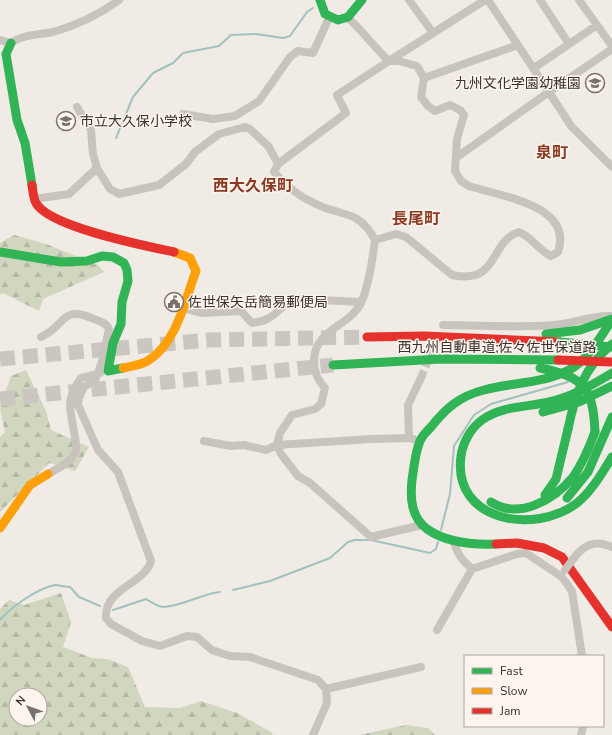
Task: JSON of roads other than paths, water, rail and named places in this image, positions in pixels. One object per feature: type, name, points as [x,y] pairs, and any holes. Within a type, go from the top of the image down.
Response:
[{"type":"main road","points":[[320,0],[320,7],[329,18],[341,19],[347,17],[362,0]]},
{"type":"main road","points":[[0,252],[61,262],[87,261],[102,256],[113,257],[124,263],[127,270],[128,281],[122,302],[121,324],[113,343],[108,371],[148,361],[158,353],[169,338],[196,271],[190,258],[183,254],[91,230],[50,215],[38,207],[34,199],[25,143],[17,120],[6,54],[11,43]]},
{"type":"main road","points":[[424,336],[563,334],[590,328],[612,318]]},
{"type":"main road","points":[[612,318],[587,355],[571,368],[557,376],[539,381],[484,390],[460,400],[444,410],[420,440],[413,472],[410,499],[415,513],[422,525],[436,535],[454,541],[476,545],[517,543],[544,548],[562,557],[612,627]]},
{"type":"main road","name":"西九州自動車道;佐々佐世保道路","points":[[367,336],[424,336],[560,342],[612,346]]},
{"type":"main road","points":[[538,503],[556,479],[574,398],[582,379],[590,365],[612,346]]},
{"type":"main road","name":"西九州自動車道;佐々佐世保道路","points":[[333,365],[441,359],[612,362]]},
{"type":"main road","points":[[360,363],[403,366],[484,365],[540,368],[569,375],[581,383],[590,393],[595,409],[595,432],[590,449],[568,482],[555,495],[521,510],[505,508],[494,504],[483,496]]},
{"type":"main road","points":[[612,373],[580,391],[548,402],[512,407],[495,413],[482,420],[466,439],[461,453],[460,467],[463,480],[473,499],[492,514],[508,520],[529,520],[544,519],[559,514],[578,502],[597,481],[612,457]]},
{"type":"main road","points":[[495,424],[511,418],[562,408],[586,400],[612,386]]},
{"type":"main road","points":[[529,520],[556,506],[570,496],[581,483],[588,472],[612,417]]},
{"type":"main road","points":[[471,456],[471,471]]},
{"type":"main road","points":[[0,528],[30,484],[48,474]]},
{"type":"street","points":[[0,40],[11,43],[20,37],[52,32],[81,22],[119,0]]},
{"type":"street","points":[[409,0],[433,33]]},
{"type":"street","points":[[422,525],[371,537],[310,483],[298,476],[281,454],[277,445],[280,433],[292,415],[315,409],[321,404],[325,388],[317,379],[314,367],[314,353],[325,334],[353,314],[361,302],[373,256],[375,240],[363,222],[316,205],[283,183],[274,172],[278,164],[346,113],[337,95],[486,0],[534,68],[571,126],[612,167]]},
{"type":"street","points":[[540,0],[569,44]]},
{"type":"street","points":[[457,157],[612,47],[579,0]]},
{"type":"street","points":[[347,17],[364,31],[374,46],[389,61]]},
{"type":"street","points":[[183,114],[213,119],[236,116],[259,101],[290,57],[298,51],[313,52],[329,18]]},
{"type":"street","points":[[534,68],[597,25]]},
{"type":"street","points":[[424,78],[518,45]]},
{"type":"street","points":[[375,240],[396,234],[406,237],[452,275],[461,277],[476,276],[487,268],[510,234],[519,232],[527,235],[545,253],[551,256],[558,252],[561,243],[560,232],[555,223],[548,216],[528,203],[469,186],[461,181],[455,171],[457,139],[464,115],[460,110],[450,105],[435,111],[428,106],[421,97],[424,78],[417,66],[399,60],[389,61]]},
{"type":"street","points":[[77,106],[92,130],[93,154],[97,168],[110,189],[118,194],[159,185],[186,164],[195,152],[219,134],[245,127],[250,129],[269,147],[278,164]]},
{"type":"street","points":[[34,199],[69,194],[97,168]]},
{"type":"street","points":[[182,308],[201,313],[241,311],[252,323],[264,322],[273,317],[289,301],[299,299],[361,302]]},
{"type":"street","points":[[42,337],[51,333],[66,315],[72,313],[89,316],[102,322],[110,329],[95,380],[84,387],[79,396],[78,405],[98,450],[118,472],[151,562],[149,568],[119,592],[107,606],[106,618],[111,624],[142,641],[160,646],[187,636],[197,637],[212,650],[230,656],[250,657],[318,680],[326,689],[327,703],[313,735]]},
{"type":"street","points":[[443,325],[553,325],[576,323],[598,315],[612,318]]},
{"type":"street","points":[[48,474],[68,461],[75,452],[76,440],[70,405],[72,389],[81,378],[108,371]]},
{"type":"street","points":[[410,438],[408,405],[421,378]]},
{"type":"street","points":[[204,441],[231,446],[244,445],[266,450],[277,445],[371,439],[410,438],[420,440]]},
{"type":"street","points":[[454,541],[456,551],[462,560],[472,569]]},
{"type":"street","points":[[563,574],[573,559],[583,548],[594,543],[612,547]]},
{"type":"street","points":[[437,630],[472,569],[516,554],[526,553],[563,574],[572,590],[582,655]]},
{"type":"street","points":[[326,689],[421,668]]},
{"type":"waterway","points":[[116,138],[133,97],[153,73],[173,63],[183,53],[219,46],[231,35],[256,34],[283,38],[290,36],[307,12],[313,8]]},
{"type":"waterway","points":[[441,530],[450,494],[454,446],[474,415],[491,404],[568,382]]},
{"type":"waterway","points":[[233,590],[270,581],[330,558],[348,542],[355,540],[371,540],[430,553],[436,549],[438,542]]},
{"type":"waterway","points":[[0,620],[11,609],[25,599],[41,590],[55,585],[70,587],[79,597],[100,606]]},
{"type":"waterway","points":[[113,610],[146,599],[159,606],[170,606],[220,592]]},
{"type":"tunnel","points":[[421,378],[439,334]]},
{"type":"tunnel","points":[[0,359],[209,340],[367,337]]},
{"type":"tunnel","points":[[0,399],[333,365]]},
{"type":"place","name":"九州文化学園幼稚園","points":[[595,83]]},
{"type":"place","name":"市立大久保小学校","points":[[66,121]]},
{"type":"place","name":"佐世保矢岳簡易郵便局","points":[[174,302]]},
{"type":"district","name":"泉町","points":[[552,152]]},
{"type":"district","name":"西大久保町","points":[[253,185]]},
{"type":"district","name":"長尾町","points":[[416,218]]}]
